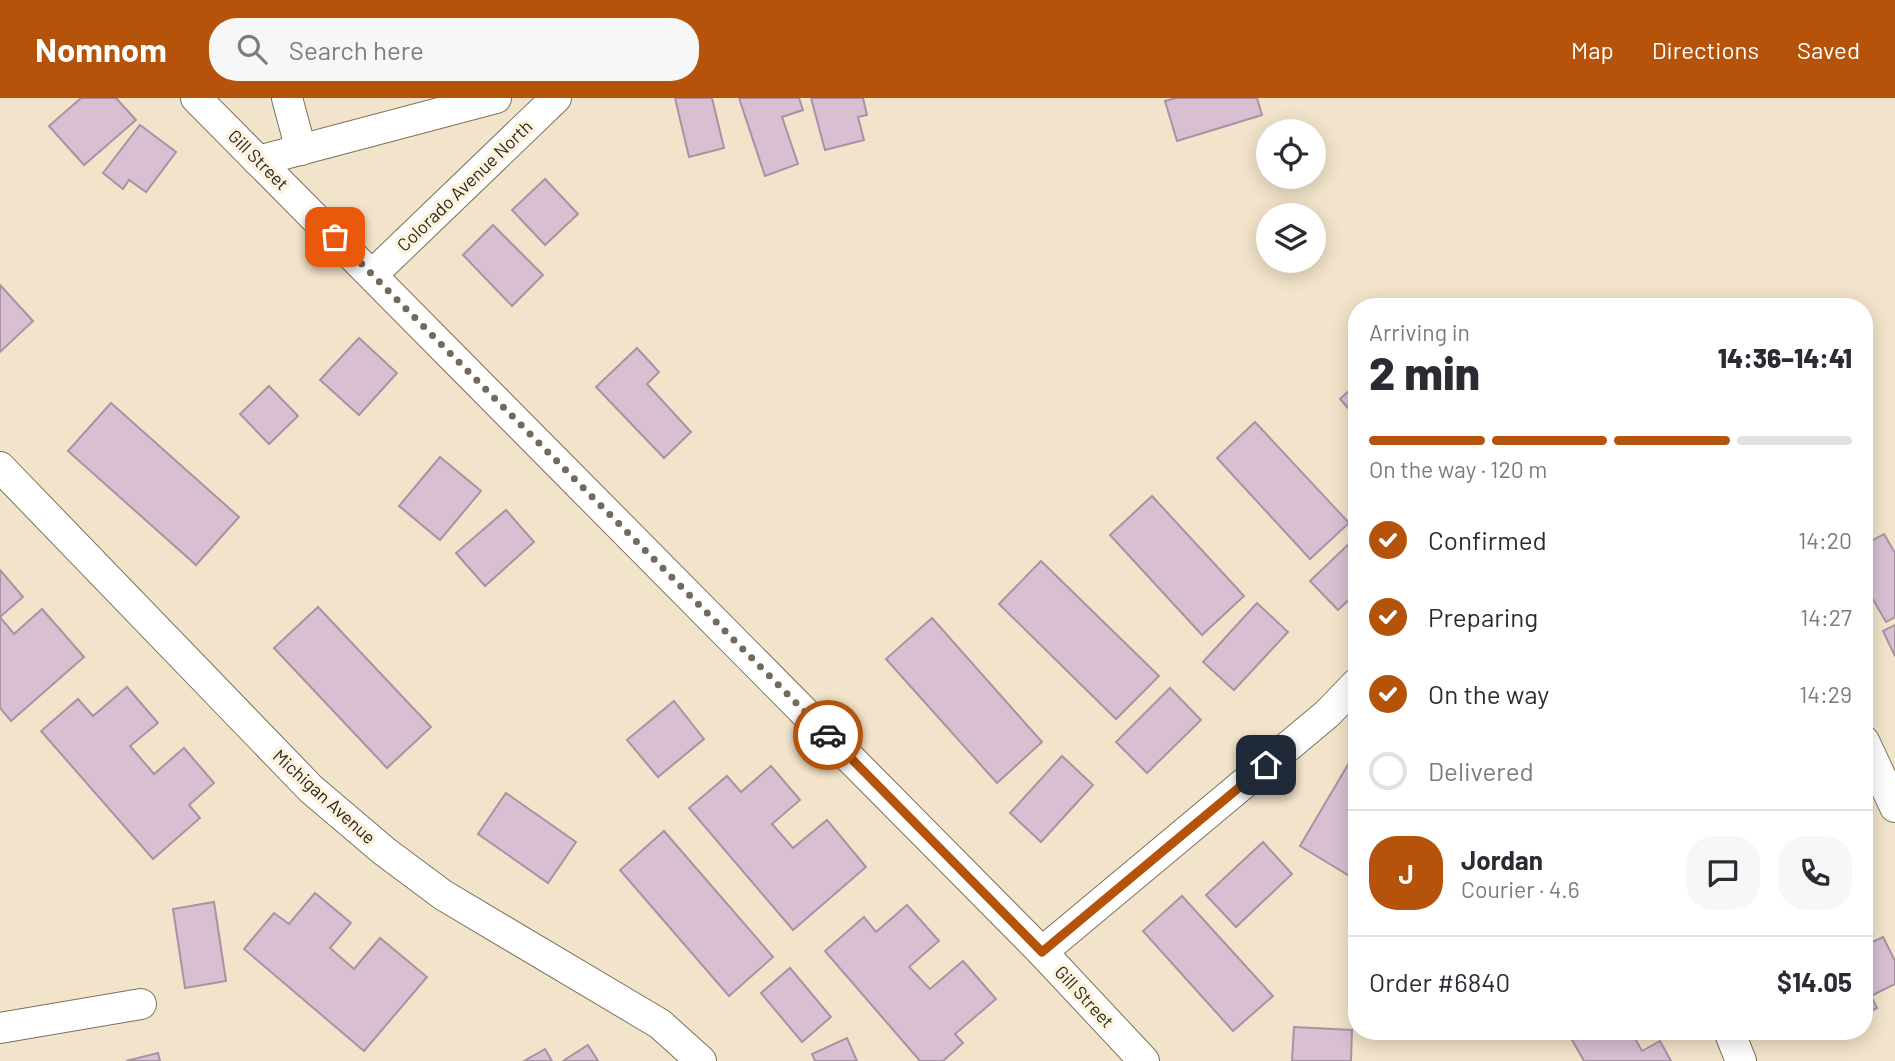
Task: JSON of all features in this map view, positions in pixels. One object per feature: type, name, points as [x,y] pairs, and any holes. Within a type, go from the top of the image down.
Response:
[{"type":"street","name":"Gill Street","points":[[196,98],[1042,952],[1144,1061]]},
{"type":"street","points":[[287,98],[300,150]]},
{"type":"street","points":[[258,161],[496,98]]},
{"type":"street","name":"Colorado Avenue North","points":[[373,274],[556,98]]},
{"type":"street","name":"Michigan Avenue","points":[[0,467],[311,789],[384,852],[443,895],[660,1024],[701,1061]]},
{"type":"street","points":[[1042,952],[1326,714],[1348,692]]},
{"type":"street","points":[[1873,760],[1895,807]]},
{"type":"street","points":[[0,1027],[141,1004]]},
{"type":"street","points":[[1733,1040],[1741,1061]]},
{"type":"building","points":[[81,98],[116,98],[136,120],[84,165],[49,126]]},
{"type":"building","points":[[675,98],[712,98],[724,148],[689,157]]},
{"type":"building","points":[[739,98],[799,98],[803,110],[782,117],[798,164],[765,176]]},
{"type":"building","points":[[811,98],[863,98],[867,115],[858,117],[864,140],[825,150]]},
{"type":"building","points":[[1176,98],[1257,98],[1262,115],[1177,141],[1165,101]]},
{"type":"building","points":[[140,125],[176,152],[146,192],[129,180],[123,189],[103,173]]},
{"type":"building","points":[[545,179],[578,214],[545,245],[512,210]]},
{"type":"building","points":[[493,225],[543,275],[512,306],[463,255]]},
{"type":"building","points":[[0,285],[33,321],[0,352]]},
{"type":"building","points":[[359,338],[397,373],[359,415],[320,380]]},
{"type":"building","points":[[637,348],[659,372],[647,384],[691,432],[664,458],[596,387]]},
{"type":"building","points":[[269,386],[298,416],[269,444],[240,414]]},
{"type":"building","points":[[1348,392],[1348,408],[1340,399]]},
{"type":"building","points":[[111,403],[239,517],[196,565],[68,451]]},
{"type":"building","points":[[1255,422],[1348,524],[1310,559],[1217,458]]},
{"type":"building","points":[[440,457],[481,491],[440,540],[399,506]]},
{"type":"building","points":[[1152,496],[1244,596],[1202,635],[1110,535]]},
{"type":"building","points":[[506,510],[534,542],[485,586],[456,553]]},
{"type":"building","points":[[1884,534],[1895,553],[1895,617],[1886,622],[1873,600],[1873,540]]},
{"type":"building","points":[[1348,545],[1348,601],[1338,610],[1310,581]]},
{"type":"building","points":[[1041,561],[1159,676],[1116,719],[999,604]]},
{"type":"building","points":[[0,570],[23,597],[0,617]]},
{"type":"building","points":[[1257,603],[1288,632],[1234,690],[1203,662]]},
{"type":"building","points":[[318,607],[431,727],[387,768],[274,648]]},
{"type":"building","points":[[42,609],[84,657],[11,721],[0,708],[0,617],[14,634]]},
{"type":"building","points":[[932,618],[1042,742],[997,783],[886,659]]},
{"type":"building","points":[[1895,625],[1895,656],[1883,631]]},
{"type":"building","points":[[127,687],[158,723],[130,746],[154,774],[184,748],[214,783],[189,805],[200,818],[153,859],[41,731],[78,699],[93,716]]},
{"type":"building","points":[[1170,688],[1201,720],[1147,773],[1116,742]]},
{"type":"building","points":[[674,701],[704,739],[658,777],[627,740]]},
{"type":"building","points":[[1062,756],[1093,785],[1041,842],[1010,813]]},
{"type":"building","points":[[1348,765],[1348,875],[1300,846]]},
{"type":"building","points":[[771,766],[800,800],[772,824],[793,848],[827,820],[866,867],[793,930],[689,808],[727,776],[741,792]]},
{"type":"building","points":[[506,793],[576,842],[548,883],[478,834]]},
{"type":"building","points":[[664,831],[773,957],[729,996],[620,870]]},
{"type":"building","points":[[1263,842],[1292,874],[1236,927],[1206,895]]},
{"type":"building","points":[[315,893],[351,923],[330,948],[354,969],[380,938],[427,977],[364,1051],[244,949],[274,913],[289,924]]},
{"type":"building","points":[[1182,896],[1273,996],[1233,1031],[1143,931]]},
{"type":"building","points":[[214,902],[226,981],[185,988],[173,909]]},
{"type":"building","points":[[907,905],[939,941],[909,967],[930,989],[963,961],[996,999],[955,1034],[963,1043],[943,1061],[920,1061],[825,951],[864,917],[876,932]]},
{"type":"building","points":[[1883,937],[1895,961],[1895,984],[1873,995],[1873,942]]},
{"type":"building","points":[[790,968],[831,1017],[802,1042],[761,993]]},
{"type":"building","points":[[1294,1027],[1348,1030],[1348,1040],[1352,1040],[1351,1061],[1292,1061]]},
{"type":"building","points":[[847,1038],[857,1061],[815,1061],[812,1054]]},
{"type":"building","points":[[1572,1040],[1636,1040],[1642,1051],[1660,1041],[1671,1061],[1584,1061]]},
{"type":"building","points":[[588,1045],[598,1061],[563,1061]]},
{"type":"building","points":[[545,1049],[552,1061],[524,1061]]},
{"type":"building","points":[[158,1053],[160,1061],[126,1061]]},
{"type":"way so far","points":[[335,237],[828,735]]},
{"type":"route","points":[[828,735],[1042,952],[1266,765]]}]
